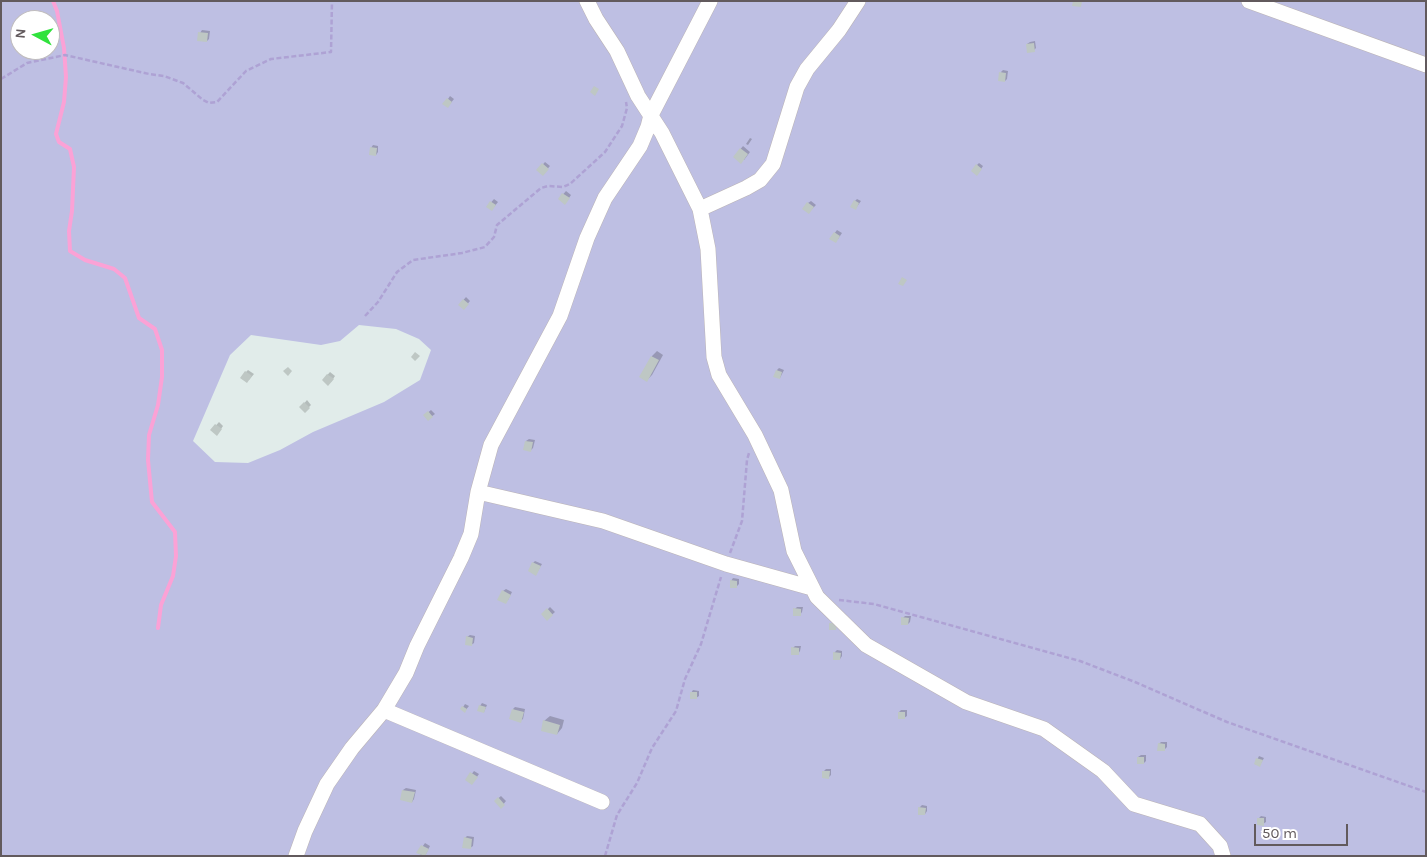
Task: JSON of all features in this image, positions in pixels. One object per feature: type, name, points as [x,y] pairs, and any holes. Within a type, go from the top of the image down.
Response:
[{"type":"street","points":[[587,1],[596,19],[617,51],[638,96],[651,115],[700,209],[708,249],[714,356],[719,375],[755,435],[781,490],[794,552],[815,593],[866,646],[966,702],[1044,729],[1103,771],[1134,804],[1200,824],[1220,846],[1223,856]]},
{"type":"street","points":[[296,856],[304,831],[327,784],[352,748],[384,710],[398,689],[416,646],[461,558],[471,534],[478,492],[491,445],[560,316],[587,238],[605,198],[640,146],[651,115],[710,1]]},
{"type":"street","points":[[700,209],[760,180],[773,164],[800,81],[807,69],[839,30],[858,1]]},
{"type":"street","points":[[1250,1],[1426,65]]},
{"type":"street","points":[[478,492],[603,521],[815,593]]},
{"type":"street","points":[[384,710],[602,802]]},
{"type":"path","points":[[1,79],[27,63],[65,54],[164,76],[183,83],[203,100],[217,102],[246,71],[272,59],[331,52],[332,1]]},
{"type":"path","points":[[365,316],[378,302],[397,272],[413,260],[462,253],[485,247],[494,237],[497,225],[542,188],[548,186],[563,187],[570,184],[605,152],[615,137],[622,126],[627,108],[625,99]]},
{"type":"path","points":[[604,856],[617,815],[637,783],[652,748],[676,711],[685,679],[701,644],[726,564],[742,521],[747,460],[755,435]]},
{"type":"path","points":[[815,593],[874,604],[1080,661],[1135,682],[1227,722],[1426,792]]},
{"type":"shaded area","points":[[1,1],[1426,1],[1426,856],[1,856]],"holes":[[[359,325],[396,329],[419,339],[431,350],[420,380],[384,402],[313,432],[280,450],[248,463],[215,462],[193,441],[230,355],[251,335],[321,345],[340,341]]]},
{"type":"building","points":[[1073,1],[1082,1],[1081,7],[1072,6]]},
{"type":"building","points":[[198,32],[208,33],[207,42],[197,41]]},
{"type":"building","points":[[1034,43],[1035,52],[1027,53],[1026,44]]},
{"type":"building","points":[[999,72],[1006,73],[1005,82],[998,81]]},
{"type":"building","points":[[594,86],[599,89],[595,96],[590,92]]},
{"type":"building","points":[[447,98],[452,102],[448,108],[442,104]]},
{"type":"building","points":[[370,147],[377,148],[376,156],[369,155]]},
{"type":"building","points":[[740,148],[748,154],[741,164],[733,157]]},
{"type":"building","points":[[542,163],[549,169],[543,176],[536,170]]},
{"type":"building","points":[[976,164],[982,169],[977,176],[971,171]]},
{"type":"building","points":[[562,193],[570,198],[565,205],[558,199]]},
{"type":"building","points":[[854,200],[859,203],[856,210],[850,207]]},
{"type":"building","points":[[490,201],[496,205],[492,211],[486,207]]},
{"type":"building","points":[[807,202],[814,207],[809,214],[802,209]]},
{"type":"building","points":[[834,232],[840,236],[836,243],[829,239]]},
{"type":"building","points":[[902,277],[907,280],[903,286],[898,284]]},
{"type":"building","points":[[463,299],[469,304],[464,310],[458,305]]},
{"type":"building","points":[[415,352],[420,356],[415,361],[411,357]]},
{"type":"building","points":[[651,356],[659,360],[647,382],[639,377]]},
{"type":"building","points":[[288,367],[292,371],[288,376],[283,371]]},
{"type":"building","points":[[776,370],[782,372],[780,379],[773,377]]},
{"type":"building","points":[[245,371],[252,376],[247,383],[240,378]]},
{"type":"building","points":[[327,374],[334,379],[328,386],[322,380]]},
{"type":"building","points":[[304,402],[310,408],[305,413],[299,407]]},
{"type":"building","points":[[428,411],[433,417],[428,421],[423,415]]},
{"type":"building","points":[[215,424],[222,429],[217,436],[210,430]]},
{"type":"building","points":[[525,441],[533,442],[531,452],[523,450]]},
{"type":"building","points":[[532,562],[541,566],[536,576],[528,571]]},
{"type":"building","points":[[730,580],[737,581],[737,588],[730,588]]},
{"type":"building","points":[[502,590],[511,595],[506,604],[497,600]]},
{"type":"building","points":[[547,608],[553,615],[547,621],[541,614]]},
{"type":"building","points":[[793,608],[801,609],[801,616],[793,616]]},
{"type":"building","points":[[901,617],[909,618],[908,625],[901,625]]},
{"type":"building","points":[[829,623],[837,623],[836,630],[829,630]]},
{"type":"building","points":[[466,636],[473,638],[472,646],[465,645]]},
{"type":"building","points":[[791,647],[799,648],[799,655],[791,655]]},
{"type":"building","points":[[833,652],[841,653],[840,660],[833,660]]},
{"type":"building","points":[[690,692],[697,692],[697,699],[690,699]]},
{"type":"building","points":[[479,705],[486,707],[484,713],[477,711]]},
{"type":"building","points":[[462,706],[467,709],[465,713],[460,709]]},
{"type":"building","points":[[512,709],[524,712],[521,723],[509,719]]},
{"type":"building","points":[[898,712],[905,712],[905,719],[898,719]]},
{"type":"building","points":[[543,720],[560,725],[557,735],[541,731]]},
{"type":"building","points":[[1158,743],[1165,744],[1165,751],[1157,751]]},
{"type":"building","points":[[1137,757],[1144,757],[1144,764],[1137,764]]},
{"type":"building","points":[[1256,758],[1263,760],[1260,767],[1254,764]]},
{"type":"building","points":[[822,771],[830,771],[829,779],[822,778]]},
{"type":"building","points":[[470,772],[478,777],[472,785],[465,780]]},
{"type":"building","points":[[402,790],[415,792],[412,803],[400,800]]},
{"type":"building","points":[[498,797],[505,805],[501,809],[494,801]]},
{"type":"building","points":[[918,807],[926,808],[925,815],[918,815]]},
{"type":"building","points":[[1257,818],[1264,818],[1264,826],[1257,825]]},
{"type":"building","points":[[464,837],[472,839],[471,849],[462,848]]},
{"type":"building","points":[[421,845],[429,849],[425,856],[416,853]]},
{"type":"waterway","points":[[53,1],[57,11],[64,48],[66,77],[64,102],[56,134],[59,142],[70,149],[74,167],[69,231],[70,251],[85,260],[114,269],[125,278],[139,318],[155,329],[162,350],[162,377],[158,405],[149,435],[148,460],[152,502],[175,532],[176,556],[173,576],[161,605],[158,628]]}]
